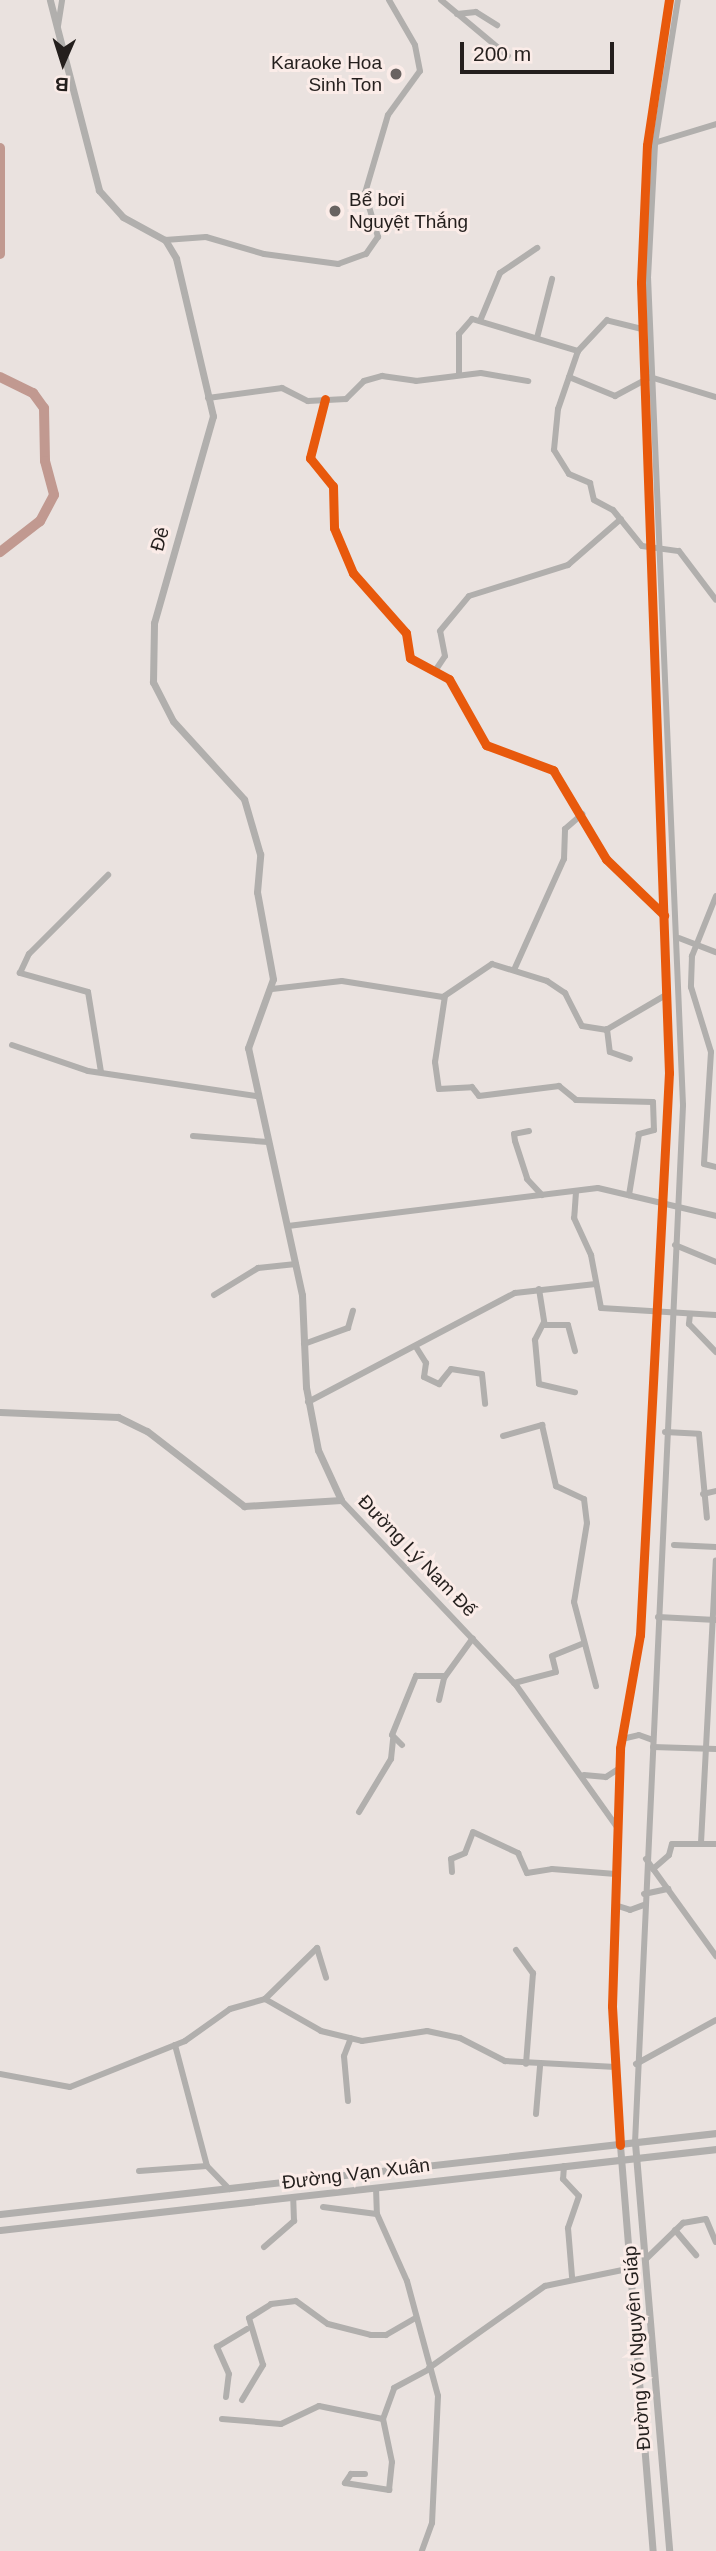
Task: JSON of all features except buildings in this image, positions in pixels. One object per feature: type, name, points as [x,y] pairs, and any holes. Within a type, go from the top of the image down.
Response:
[{"type":"main road","points":[[50,0],[99,190],[123,217],[165,240]]},
{"type":"main road","name":"Đê","points":[[165,240],[178,267],[213,427],[154,622],[152,682],[173,720],[244,799],[260,854],[257,892],[272,989]]},
{"type":"main road","points":[[272,989],[248,1036],[256,1096],[296,1264],[308,1402],[320,1457],[341,1500]]},
{"type":"main road","name":"Đường Lý Nam Đế","points":[[0,1412],[118,1416],[148,1431],[244,1506],[341,1500]]},
{"type":"main road","name":"Đường Vạn Xuân","points":[[0,2214],[716,2133]]},
{"type":"main road","name":"Đường Võ Nguyên Giáp","points":[[635,2143],[668,2551]]},
{"type":"main road","name":"Đường Võ Nguyên Giáp","points":[[620,2145],[653,2551]]},
{"type":"main road","name":"Đường Vạn Xuân","points":[[0,2230],[716,2149]]},
{"type":"main road","points":[[229,2189],[232,2204]]},
{"type":"main road","points":[[632,2278],[647,2277]]},
{"type":"street","points":[[57,32],[62,0]]},
{"type":"street","points":[[165,240],[206,237],[264,254],[338,264],[366,254],[378,237],[365,193],[388,115],[420,71],[415,46],[388,0]]},
{"type":"street","points":[[441,0],[508,56]]},
{"type":"street","points":[[647,377],[642,329],[651,144],[669,0]]},
{"type":"street","points":[[635,2143],[636,2064],[653,1743],[665,1432],[684,1105],[679,938],[654,549],[647,377],[651,144],[678,0]]},
{"type":"street","points":[[457,14],[476,12],[497,25]]},
{"type":"street","points":[[651,144],[716,124]]},
{"type":"street","points":[[480,321],[500,273],[537,248]]},
{"type":"street","points":[[537,338],[552,279]]},
{"type":"street","points":[[642,329],[607,320],[578,351],[557,414],[556,456],[571,476],[590,483],[594,500],[621,519],[654,549],[679,551],[716,600]]},
{"type":"street","points":[[459,373],[460,330],[480,321],[578,351]]},
{"type":"street","points":[[208,398],[282,388],[308,401],[325,400],[352,397],[369,378],[416,381],[459,373],[528,381]]},
{"type":"street","points":[[569,377],[615,396],[647,377],[716,397]]},
{"type":"street","points":[[325,400],[321,433],[310,455],[333,486],[337,542],[353,573],[406,634],[410,658],[437,668],[486,745],[546,765],[582,814],[612,866],[664,915]]},
{"type":"street","points":[[437,668],[445,656],[440,631],[469,596],[569,565],[621,519]]},
{"type":"street","points":[[620,2145],[616,2067],[615,1905],[620,1768],[622,1739],[640,1635],[664,1208],[664,915],[650,663],[654,549]]},
{"type":"street","points":[[514,970],[564,859],[565,828],[582,814]]},
{"type":"street","points":[[101,1072],[88,992],[20,973],[29,954],[108,875]]},
{"type":"street","points":[[716,896],[696,942],[691,987],[714,1052],[704,1164],[716,1167]]},
{"type":"street","points":[[679,938],[696,942],[716,952]]},
{"type":"street","points":[[629,1195],[639,1134],[654,1130],[653,1102],[576,1100],[559,1086],[479,1096],[472,1087],[439,1089],[435,1062],[445,996],[480,967],[514,970],[562,991],[584,1027],[607,1029],[666,995]]},
{"type":"street","points":[[272,989],[342,981],[445,996]]},
{"type":"street","points":[[607,1029],[610,1052],[630,1059]]},
{"type":"street","points":[[12,1045],[101,1072],[256,1096]]},
{"type":"street","points":[[529,1131],[514,1134],[515,1141],[527,1179],[542,1195]]},
{"type":"street","points":[[193,1136],[268,1142]]},
{"type":"street","points":[[288,1226],[598,1188],[629,1195],[677,1212],[716,1216]]},
{"type":"street","points":[[576,1192],[574,1218],[601,1308],[716,1315]]},
{"type":"street","points":[[675,1245],[716,1262]]},
{"type":"street","points":[[214,1295],[258,1268],[296,1264]]},
{"type":"street","points":[[308,1402],[510,1295],[539,1289],[595,1284]]},
{"type":"street","points":[[539,1289],[544,1325],[535,1340],[540,1385],[575,1392]]},
{"type":"street","points":[[304,1344],[348,1328],[352,1311]]},
{"type":"street","points":[[690,1314],[689,1324],[716,1352]]},
{"type":"street","points":[[544,1325],[568,1325],[575,1351]]},
{"type":"street","points":[[416,1347],[426,1363],[424,1377],[439,1384],[452,1369],[482,1374],[485,1404]]},
{"type":"street","points":[[503,1436],[542,1425],[556,1486],[583,1497],[587,1523],[574,1602],[582,1644],[596,1686]]},
{"type":"street","points":[[665,1432],[699,1434],[707,1518]]},
{"type":"street","points":[[703,1494],[716,1491]]},
{"type":"street","name":"Đường Lý Nam Đế","points":[[341,1500],[514,1683],[584,1775],[618,1828]]},
{"type":"street","points":[[646,1545],[661,1546]]},
{"type":"street","points":[[674,1545],[716,1547]]},
{"type":"street","points":[[701,1843],[716,1560]]},
{"type":"street","points":[[658,1617],[714,1620]]},
{"type":"street","points":[[439,1700],[445,1676],[473,1638]]},
{"type":"street","points":[[514,1683],[556,1672],[552,1656],[582,1644]]},
{"type":"street","points":[[359,1812],[391,1759],[393,1739],[416,1676],[445,1676]]},
{"type":"street","points":[[622,1739],[639,1735],[653,1743],[716,1749]]},
{"type":"street","points":[[393,1739],[402,1745]]},
{"type":"street","points":[[584,1775],[606,1777],[620,1768]]},
{"type":"street","points":[[452,1871],[451,1859],[464,1854],[474,1832],[518,1853],[527,1873],[616,1874]]},
{"type":"street","points":[[653,1869],[672,1844],[716,1844]]},
{"type":"street","points":[[646,1859],[716,1956]]},
{"type":"street","points":[[644,1894],[668,1889]]},
{"type":"street","points":[[615,1905],[630,1910],[644,1905]]},
{"type":"street","points":[[0,2074],[63,2088],[174,2045],[230,2009],[265,1998],[317,1948],[326,1978]]},
{"type":"street","points":[[516,1950],[533,1973],[526,2064]]},
{"type":"street","points":[[265,1998],[321,2031],[351,2039],[374,2042],[427,2031],[526,2064],[616,2067]]},
{"type":"street","points":[[636,2064],[716,2020]]},
{"type":"street","points":[[348,2101],[344,2056],[351,2039]]},
{"type":"street","points":[[174,2045],[207,2166],[229,2189]]},
{"type":"street","points":[[536,2114],[540,2066]]},
{"type":"street","points":[[139,2171],[207,2166]]},
{"type":"street","points":[[564,2166],[564,2179],[579,2196],[568,2228],[572,2277]]},
{"type":"street","points":[[376,2188],[377,2214],[406,2276],[429,2369],[439,2429],[432,2523],[422,2551]]},
{"type":"street","points":[[264,2247],[294,2221],[293,2197]]},
{"type":"street","points":[[323,2207],[377,2214]]},
{"type":"street","points":[[646,2259],[675,2230],[706,2219],[716,2242]]},
{"type":"street","points":[[675,2230],[696,2255]]},
{"type":"street","points":[[365,2474],[351,2474],[345,2483],[389,2490],[392,2462],[383,2419],[394,2388],[429,2369],[545,2286],[572,2277],[632,2268]]},
{"type":"street","points":[[226,2397],[229,2374],[217,2347],[247,2329],[252,2314],[287,2300],[332,2326],[371,2335],[386,2335],[415,2318]]},
{"type":"street","points":[[242,2400],[263,2365],[247,2329]]},
{"type":"street","points":[[222,2419],[281,2424],[319,2406],[383,2419]]},
{"type":"waterway","points":[[0,148],[0,254]]},
{"type":"waterway","points":[[0,377],[33,393],[44,408],[45,461],[54,495],[40,521],[0,552]]},
{"type":"cycle path","points":[[620,2145],[612,2006],[620,1748],[640,1635],[669,1073],[641,282],[647,145],[669,0]]},
{"type":"cycle path","points":[[325,399],[310,458],[333,486],[334,528],[353,573],[406,633],[410,658],[449,679],[486,745],[553,770],[606,859],[664,915]]},
{"type":"place","name":"Karaoke Hoa Sinh Ton","points":[[396,74]]},
{"type":"place","name":"Bể bơi Nguyệt Thắng","points":[[335,211]]}]
